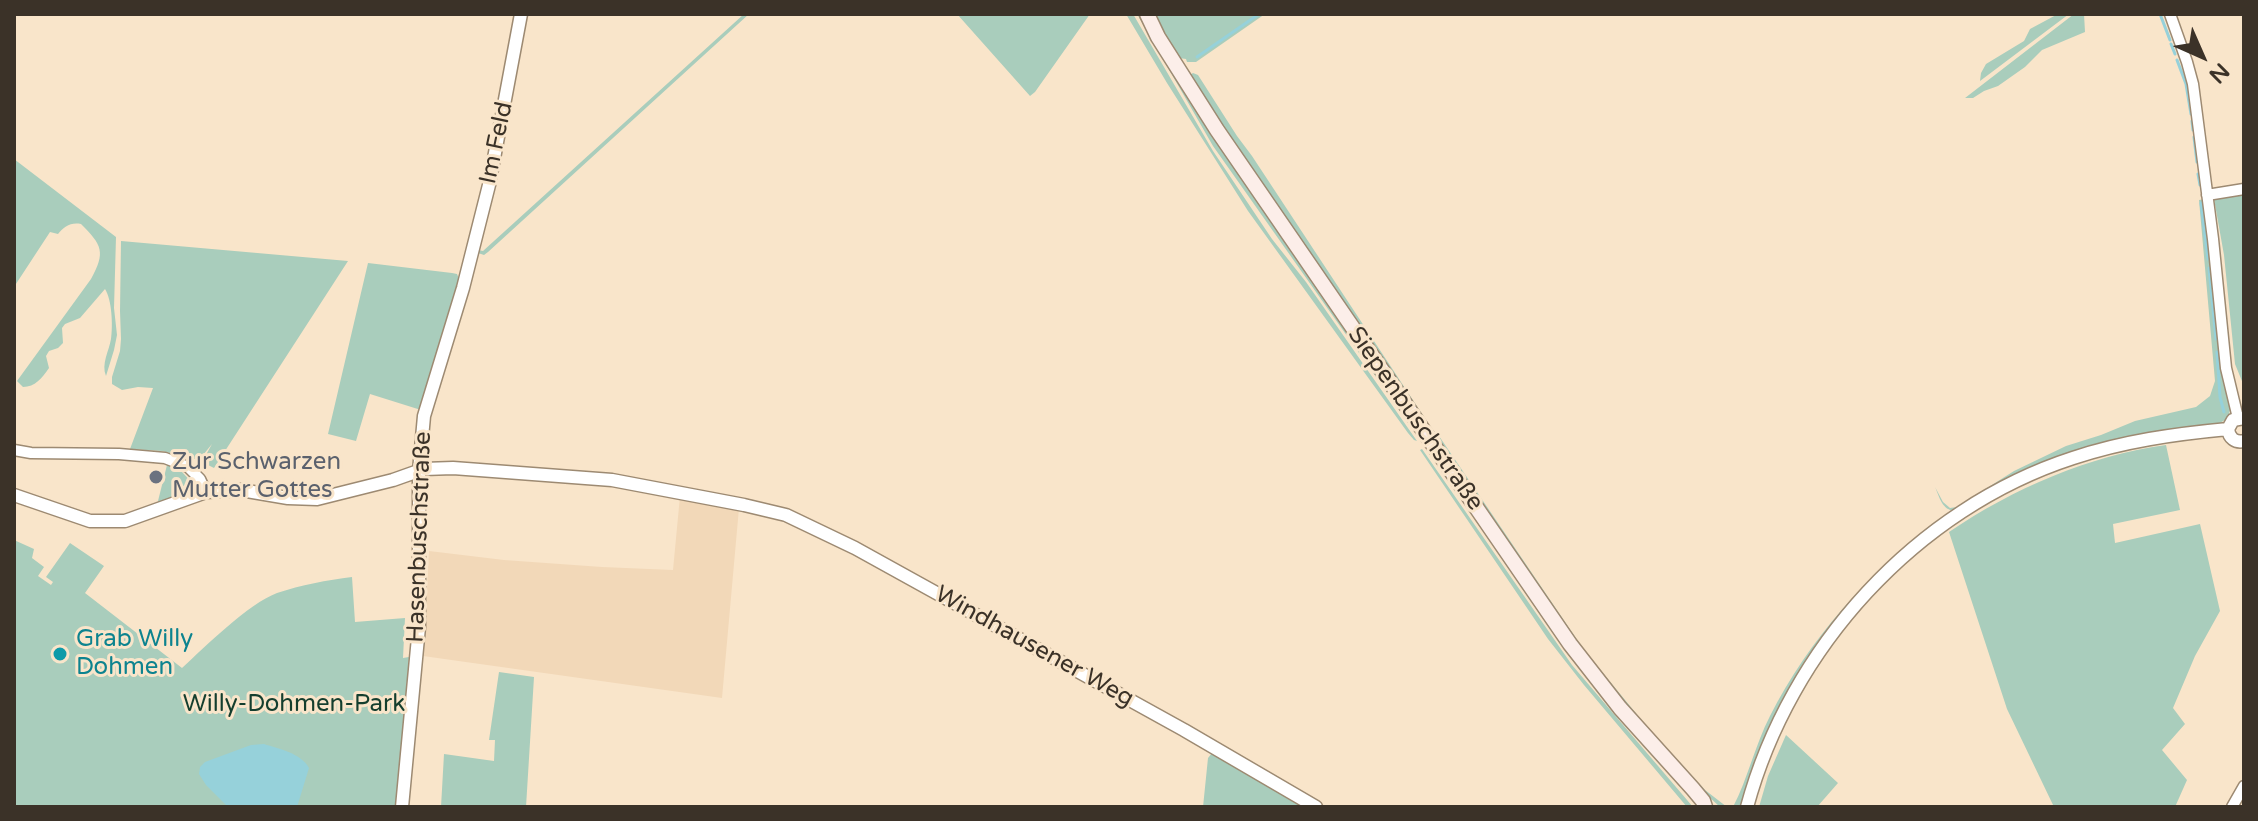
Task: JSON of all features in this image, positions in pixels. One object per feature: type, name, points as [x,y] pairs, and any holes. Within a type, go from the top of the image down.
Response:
[{"type":"main road","name":"Siepenbuschstraße","points":[[1147,14],[1158,37],[1217,130],[1570,644],[1620,708],[1708,805]]},
{"type":"street","name":"Im Feld","points":[[467,272],[489,185],[521,14]]},
{"type":"street","points":[[2170,14],[2193,84],[2226,368],[2241,418],[2231,422],[2228,429],[2232,439],[2243,446]]},
{"type":"street","points":[[2207,195],[2244,189]]},
{"type":"street","name":"Hasenbuschstraße","points":[[402,807],[419,627],[419,471],[424,416],[467,272]]},
{"type":"street","points":[[1747,807],[1761,763],[1796,686],[1850,612],[1896,563],[1931,534],[1987,497],[2024,477],[2071,458],[2159,436],[2228,429]]},
{"type":"street","points":[[14,450],[165,458],[188,467],[200,479],[206,492]]},
{"type":"street","name":"Windhausener Weg","points":[[14,495],[80,518],[102,522],[133,519],[206,492],[241,490],[288,498],[317,499],[419,471],[453,468],[612,480],[786,515],[855,548],[1184,730],[1316,807]]},
{"type":"street","points":[[2232,807],[2244,786]]},
{"type":"shaded area","points":[[680,496],[739,508],[722,698],[423,656],[429,551],[504,560],[673,570]]},
{"type":"green space","points":[[744,14],[749,14],[488,252],[484,255],[478,253],[478,250],[483,251]]},
{"type":"green space","points":[[957,14],[1090,14],[1030,96]]},
{"type":"green space","points":[[1126,14],[1133,14],[1213,151],[1272,239],[1306,282],[1417,441],[1408,433],[1248,211]]},
{"type":"green space","points":[[1137,14],[1420,436],[1419,438],[1213,146]]},
{"type":"green space","points":[[1152,14],[1265,14],[1196,62],[1187,62],[1179,58]]},
{"type":"green space","points":[[2058,14],[2069,14],[1980,81],[1986,64],[2024,41],[2030,29]]},
{"type":"green space","points":[[2074,14],[2084,14],[2085,32],[2042,50],[1998,86],[1973,98],[1965,98]]},
{"type":"green space","points":[[1190,75],[1198,75],[1428,423],[1423,421],[1307,254]]},
{"type":"green space","points":[[14,159],[116,237],[114,308],[117,335],[106,376],[105,362],[112,320],[105,289],[80,318],[62,328],[63,343],[49,351],[46,356],[49,368],[41,378],[27,387],[17,381],[91,279],[99,262],[100,249],[81,224],[70,224],[58,234],[50,232],[14,287]]},
{"type":"green space","points":[[2244,191],[2244,386],[2235,364],[2224,255],[2214,199]]},
{"type":"green space","points":[[2205,199],[2231,406],[2228,418],[2220,423],[2137,436],[1955,511],[1947,508],[1942,503],[1935,487],[1943,502],[1950,508],[1957,507],[2014,471],[2066,446],[2135,421],[2196,407],[2210,396],[2215,381],[2199,200]]},
{"type":"green space","points":[[121,241],[348,261],[214,468],[202,462],[212,444],[199,460],[162,451],[130,449],[153,388],[122,390],[112,384],[121,339]]},
{"type":"green space","points":[[368,263],[452,273],[457,274],[460,281],[421,410],[370,394],[356,441],[328,434]]},
{"type":"green space","points":[[1437,433],[1584,650],[1657,739],[1705,790],[1727,807],[1720,807],[1696,785],[1589,663],[1436,440]]},
{"type":"green space","points":[[2166,445],[2180,510],[2113,524],[2115,543],[2200,524],[2220,611],[2195,656],[2173,708],[2185,724],[2162,750],[2187,780],[2175,807],[2054,807],[2007,709],[1949,532],[1999,501],[2053,476],[2108,457]]},
{"type":"green space","points":[[1422,449],[1572,665],[1693,807],[1687,807],[1548,639]]},
{"type":"green space","points":[[167,465],[182,472],[195,486],[157,505]]},
{"type":"green space","points":[[1936,521],[1790,688],[1769,729],[1740,807],[1733,807],[1765,727],[1803,660],[1864,586]]},
{"type":"green space","name":"Willy-Dohmen-Park","points":[[14,540],[34,549],[32,558],[44,567],[38,576],[51,585],[53,582],[46,577],[70,543],[104,566],[85,593],[182,668],[228,626],[266,598],[305,585],[352,577],[355,622],[405,618],[403,658],[409,657],[396,807],[14,807]]},
{"type":"green space","points":[[499,672],[534,677],[526,807],[441,807],[444,754],[494,761],[495,740],[489,740]]},
{"type":"green space","points":[[1786,735],[1838,783],[1817,807],[1759,807],[1768,776]]},
{"type":"green space","points":[[1212,753],[1308,807],[1203,807],[1208,758]]},
{"type":"water","points":[[264,744],[295,755],[309,768],[297,807],[228,807],[206,785],[199,774],[200,767],[205,762],[251,745]]},
{"type":"waterway","points":[[1197,57],[1259,14]]},
{"type":"waterway","points":[[2160,14],[2170,40]]},
{"type":"waterway","points":[[2171,44],[2175,54]]},
{"type":"waterway","points":[[2177,60],[2186,84],[2191,114]]},
{"type":"waterway","points":[[2192,121],[2193,130]]},
{"type":"waterway","points":[[2194,137],[2197,162]]},
{"type":"waterway","points":[[2198,174],[2200,185]]},
{"type":"waterway","points":[[2201,203],[2208,259]]},
{"type":"waterway","points":[[2209,268],[2216,339]]},
{"type":"waterway","points":[[2217,352],[2224,412]]},
{"type":"place","name":"Zur Schwarzen Mutter Gottes","points":[[156,477]]},
{"type":"place","name":"Grab Willy Dohmen","points":[[60,654]]}]
